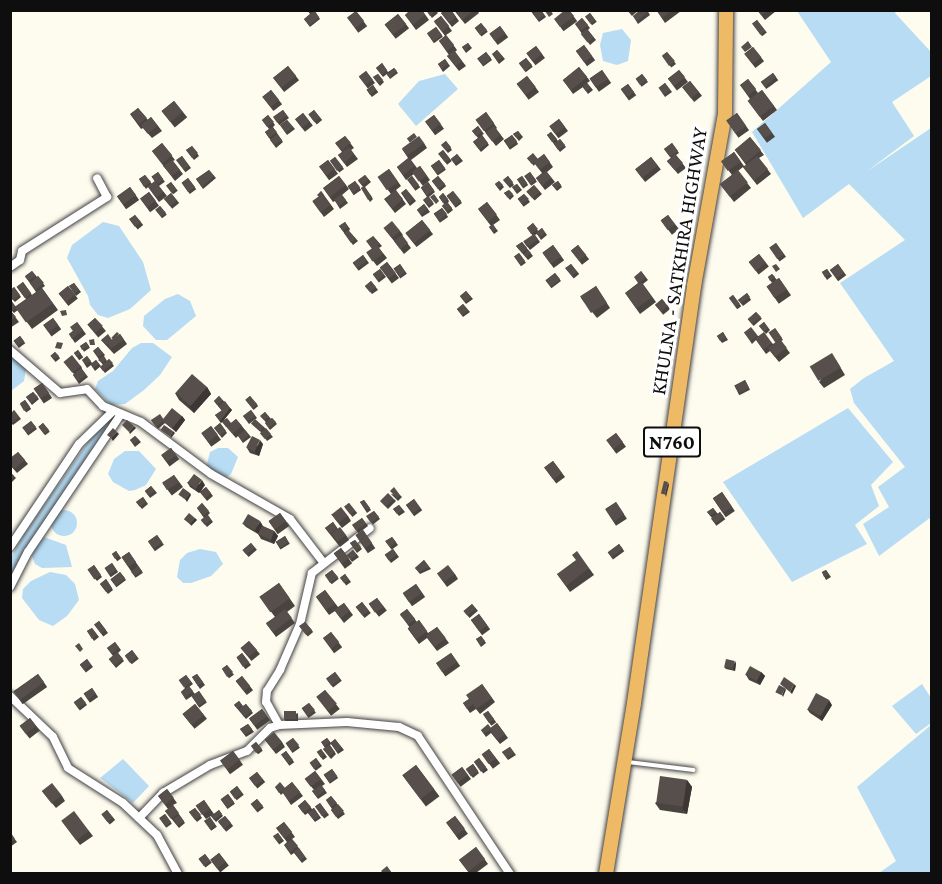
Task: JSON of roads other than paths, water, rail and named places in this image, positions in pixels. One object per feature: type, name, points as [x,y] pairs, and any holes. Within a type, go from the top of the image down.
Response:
[{"type":"highway","name":"KHULNA - SATKHIRA HIGHWAY","points":[[606,873],[625,761],[694,286],[724,113],[726,10]]},
{"type":"street","points":[[10,267],[20,260],[22,251],[107,197],[97,178]]},
{"type":"street","points":[[10,350],[60,393],[87,389],[103,406],[141,422],[211,474],[290,519],[323,562]]},
{"type":"street","points":[[10,547],[79,444],[117,413]]},
{"type":"street","points":[[10,587],[28,552],[117,413]]},
{"type":"street","points":[[279,725],[266,702],[267,691],[280,670],[300,624],[312,573],[323,562],[370,528]]},
{"type":"street","points":[[10,696],[53,737],[68,768],[123,803],[157,835],[178,873]]},
{"type":"street","points":[[139,818],[163,793],[210,765],[247,751],[270,728],[279,725],[357,723],[399,727],[418,736],[510,873]]},
{"type":"lane","points":[[625,761],[694,770]]},
{"type":"water","points":[[797,11],[896,11],[895,13],[931,52],[931,76],[892,102],[914,136],[866,172],[931,128],[931,517],[879,556],[863,524],[889,507],[878,487],[905,467],[854,403],[850,389],[894,361],[840,283],[905,240],[849,184],[803,218],[752,132],[831,62]]},
{"type":"water","points":[[622,29],[631,40],[628,61],[617,65],[603,61],[600,45],[603,33]]},
{"type":"water","points":[[445,74],[458,89],[416,126],[398,104],[419,81]]},
{"type":"water","points":[[103,222],[119,226],[143,262],[151,290],[130,309],[108,318],[98,315],[90,305],[88,296],[67,258],[72,245]]},
{"type":"water","points":[[178,294],[190,301],[196,316],[167,340],[156,340],[143,326],[144,316],[165,299]]},
{"type":"water","points":[[141,343],[153,343],[172,357],[160,375],[144,390],[125,404],[111,405],[95,389],[98,381],[113,371],[132,348]]},
{"type":"water","points":[[11,355],[26,369],[24,381],[11,391]]},
{"type":"water","points":[[848,408],[893,462],[871,485],[879,506],[855,525],[867,544],[792,582],[723,482]]},
{"type":"water","points":[[218,448],[228,448],[238,457],[231,474],[225,478],[209,469],[207,464],[210,452]]},
{"type":"water","points":[[125,451],[139,451],[156,469],[146,485],[135,490],[129,491],[113,482],[108,474],[114,459]]},
{"type":"water","points":[[64,510],[73,514],[77,523],[73,532],[64,536],[55,532],[51,523],[55,514]]},
{"type":"water","points":[[44,537],[66,545],[72,567],[42,568],[35,564],[32,556]]},
{"type":"water","points":[[200,549],[216,552],[223,564],[211,576],[191,583],[183,583],[177,577],[180,560],[187,553]]},
{"type":"water","points":[[50,572],[66,575],[75,584],[79,600],[67,616],[53,626],[39,620],[22,598],[23,589],[31,581]]},
{"type":"water","points":[[922,684],[931,698],[931,723],[916,734],[892,706]]},
{"type":"water","points":[[931,725],[931,873],[879,873],[896,861],[857,787]]},
{"type":"water","points":[[123,759],[149,786],[133,803],[100,778]]},
{"type":"waterway","points":[[10,570],[28,537],[102,431]]}]
